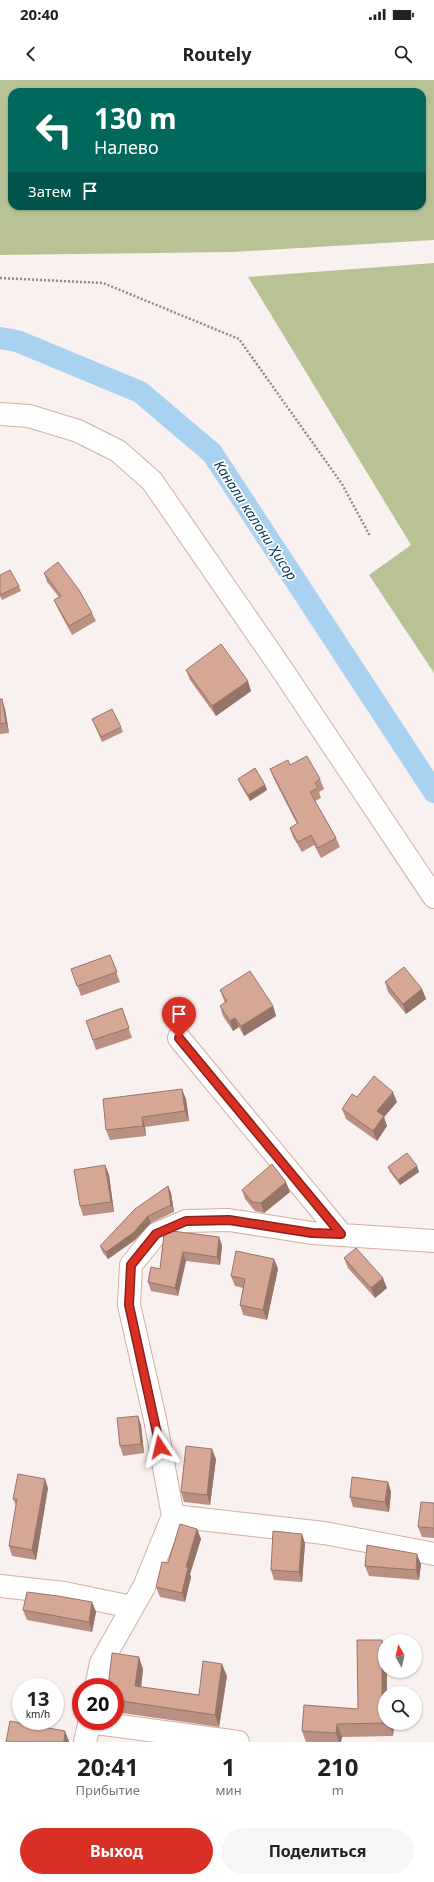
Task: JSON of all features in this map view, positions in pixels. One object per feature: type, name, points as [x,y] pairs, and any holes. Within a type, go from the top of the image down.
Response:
[{"type":"lane","points":[[0,414],[29,416],[78,431],[118,451],[152,481],[283,671],[434,897]]},
{"type":"lane","points":[[179,1038],[341,1234]]},
{"type":"lane","points":[[98,1678],[101,1663],[144,1587],[173,1516],[155,1419],[129,1305],[131,1265],[156,1234],[186,1221],[229,1220],[312,1233],[434,1241]]},
{"type":"lane","points":[[173,1516],[324,1533],[434,1554]]},
{"type":"lane","points":[[0,1586],[64,1593],[132,1607]]},
{"type":"lane","points":[[109,1730],[238,1742]]},
{"type":"path","points":[[0,278],[103,283],[239,339],[342,484],[370,536]]},
{"type":"green space","points":[[0,80],[434,80],[434,240],[232,252],[0,255]]},
{"type":"green space","points":[[434,263],[434,673],[369,575],[411,545],[248,277]]},
{"type":"building","points":[[58,562],[79,590],[92,613],[69,626],[54,600],[61,596],[44,573]]},
{"type":"building","points":[[10,570],[19,586],[0,595],[0,575]]},
{"type":"building","points":[[221,644],[248,681],[212,706],[186,670]]},
{"type":"building","points":[[0,699],[2,699],[6,723],[0,724]]},
{"type":"building","points":[[112,709],[121,727],[101,737],[92,719]]},
{"type":"building","points":[[307,756],[320,779],[315,783],[318,788],[310,792],[336,838],[318,848],[311,835],[298,842],[290,828],[298,823],[270,769],[288,760],[290,765]]},
{"type":"building","points":[[255,768],[265,785],[248,795],[238,779]]},
{"type":"building","points":[[110,955],[117,972],[77,986],[71,969]]},
{"type":"building","points":[[404,967],[422,989],[403,1004],[385,982]]},
{"type":"building","points":[[250,971],[273,1006],[241,1026],[235,1018],[230,1021],[220,1006],[227,1001],[220,990]]},
{"type":"building","points":[[122,1008],[129,1028],[93,1040],[86,1021]]},
{"type":"building","points":[[374,1076],[393,1092],[377,1111],[384,1116],[373,1131],[342,1109],[352,1094],[357,1097]]},
{"type":"building","points":[[182,1089],[185,1111],[142,1117],[143,1126],[106,1130],[103,1099]]},
{"type":"building","points":[[407,1153],[417,1166],[398,1180],[388,1167]]},
{"type":"building","points":[[272,1164],[286,1182],[261,1203],[252,1202],[242,1190]]},
{"type":"building","points":[[105,1165],[111,1202],[80,1206],[74,1170]]},
{"type":"building","points":[[168,1186],[171,1205],[148,1216],[133,1233],[106,1252],[100,1246],[135,1209]]},
{"type":"building","points":[[172,1231],[219,1237],[217,1257],[183,1252],[175,1288],[148,1282],[151,1267],[160,1269],[164,1234]]},
{"type":"building","points":[[356,1248],[383,1278],[371,1288],[344,1258]]},
{"type":"building","points":[[236,1251],[274,1259],[263,1310],[240,1305],[245,1279],[231,1276]]},
{"type":"building","points":[[138,1416],[141,1444],[120,1446],[117,1418]]},
{"type":"building","points":[[186,1446],[212,1449],[207,1495],[181,1492]]},
{"type":"building","points":[[18,1474],[45,1479],[32,1550],[9,1546],[17,1499],[13,1499]]},
{"type":"building","points":[[352,1477],[388,1482],[385,1502],[350,1497]]},
{"type":"building","points":[[421,1502],[434,1503],[434,1528],[418,1527]]},
{"type":"building","points":[[180,1524],[197,1529],[186,1567],[188,1567],[182,1593],[156,1587],[162,1562],[168,1563]]},
{"type":"building","points":[[273,1531],[302,1534],[299,1572],[271,1570]]},
{"type":"building","points":[[367,1545],[417,1554],[416,1570],[365,1566]]},
{"type":"building","points":[[27,1592],[92,1602],[89,1622],[23,1610]]},
{"type":"building","points":[[357,1640],[378,1640],[378,1678],[382,1678],[382,1686],[378,1686],[378,1723],[337,1724],[336,1733],[302,1731],[304,1705],[358,1709]]},
{"type":"building","points":[[112,1653],[139,1657],[135,1686],[199,1695],[203,1661],[222,1664],[215,1715],[124,1701],[124,1678],[109,1678]]},
{"type":"building","points":[[10,1721],[12,1721],[12,1730],[65,1731],[64,1742],[6,1742]]},
{"type":"waterway","name":"Канали калони Ҳисор","points":[[0,338],[17,341],[140,392],[212,453],[434,792]]},
{"type":"route","points":[[160,1447],[129,1305],[131,1265],[156,1234],[186,1221],[229,1220],[312,1233],[341,1234],[179,1038]]}]
